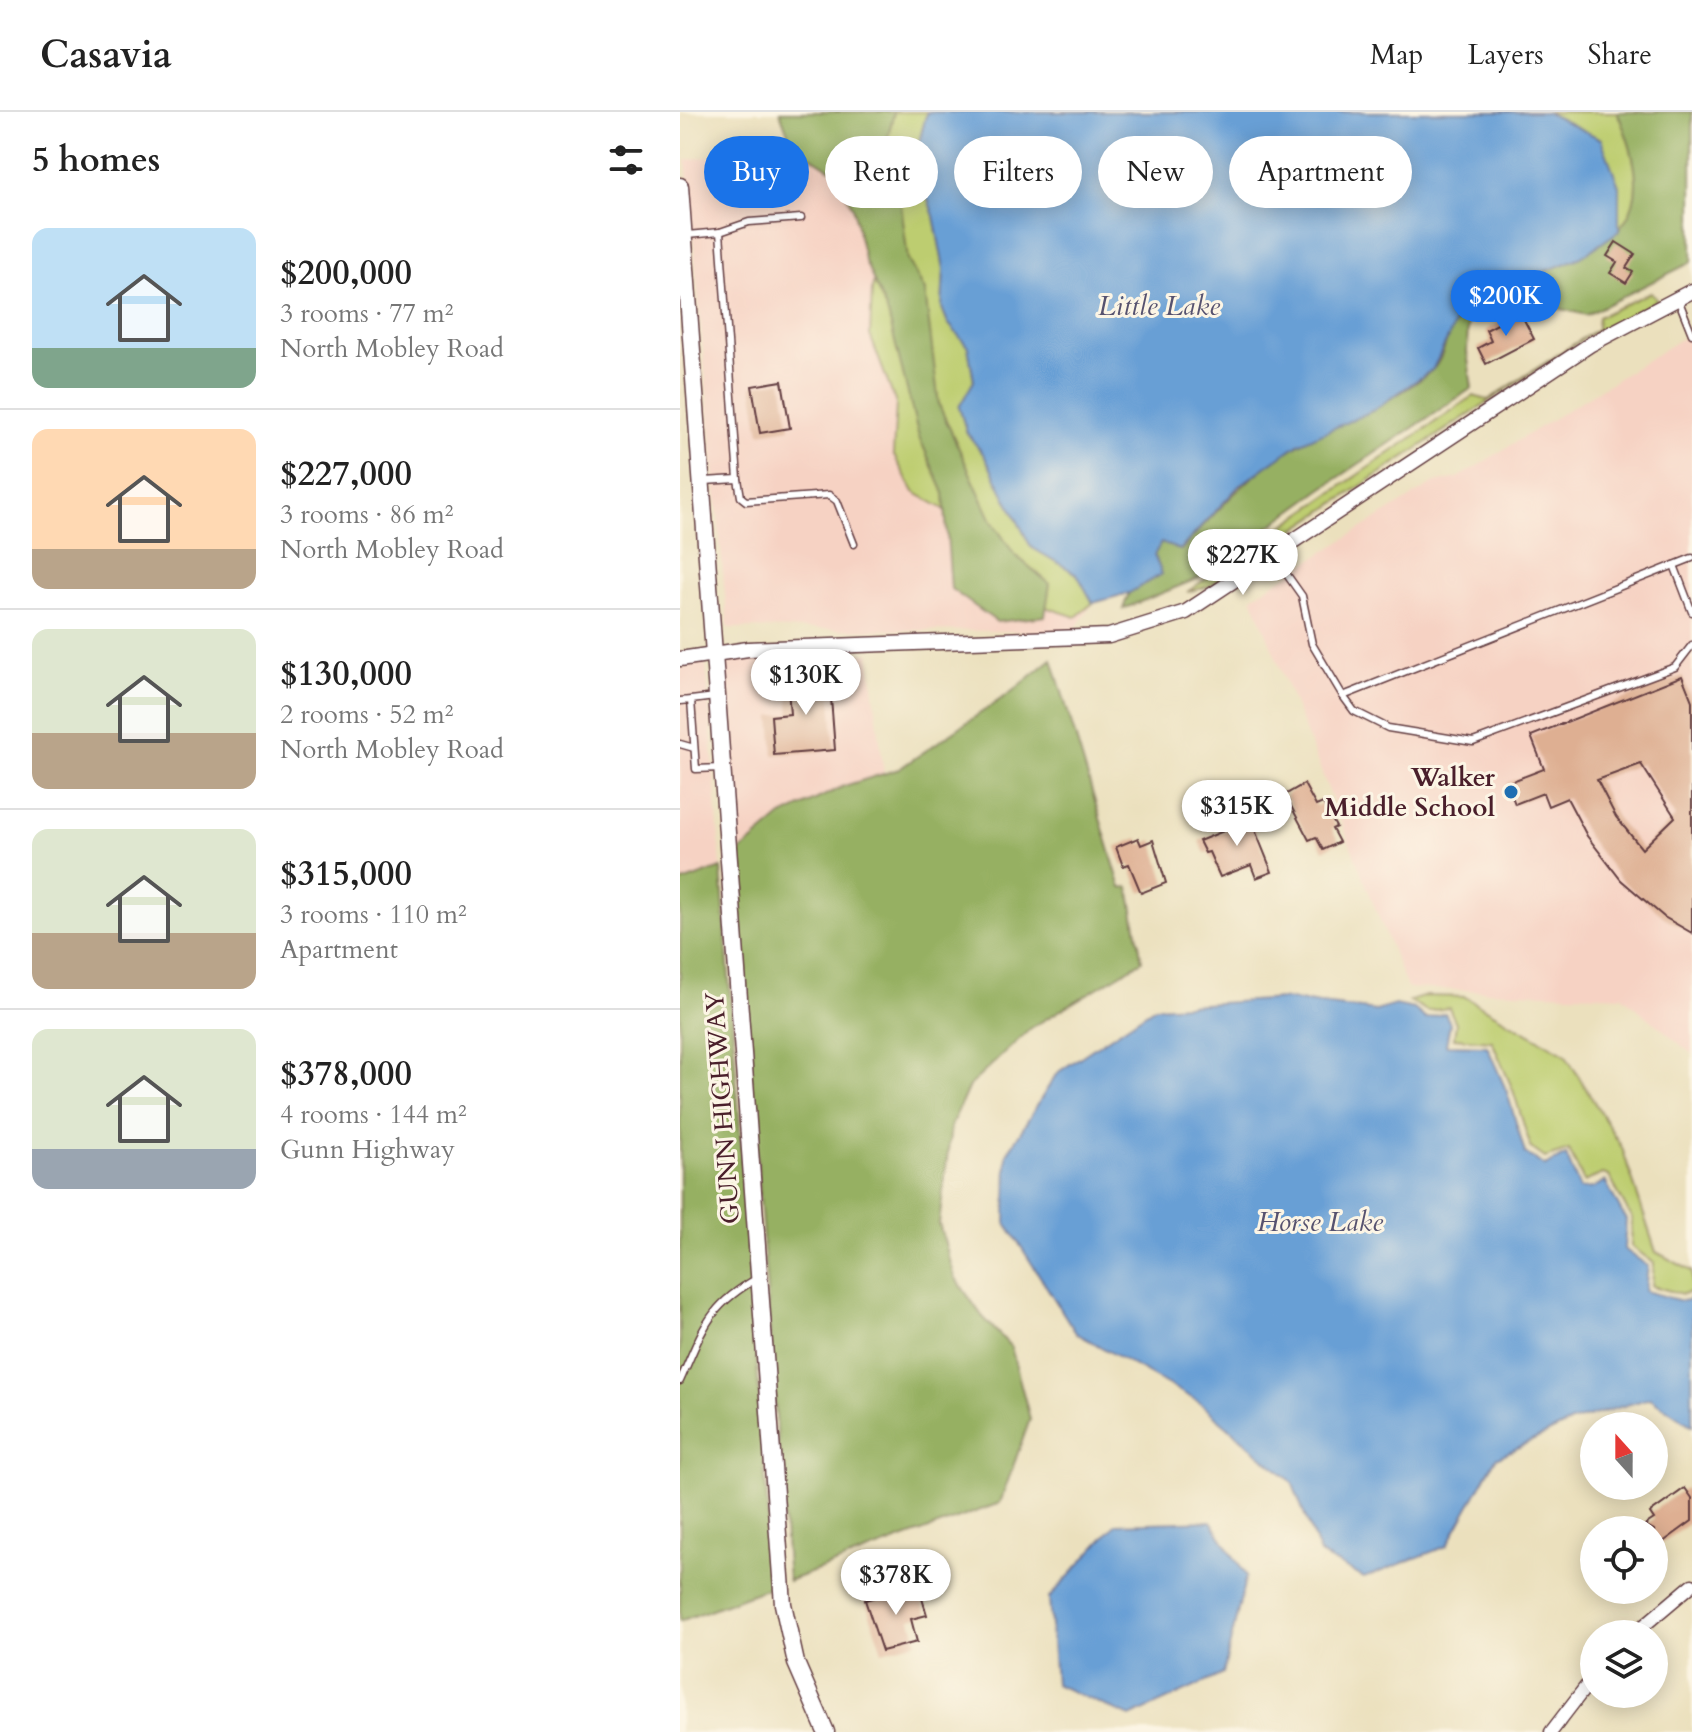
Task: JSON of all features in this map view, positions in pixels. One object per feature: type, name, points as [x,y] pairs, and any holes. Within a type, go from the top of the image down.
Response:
[{"type":"main road","name":"GUNN HIGHWAY","points":[[680,186],[783,1604],[796,1663],[826,1732]]},
{"type":"street","points":[[680,659],[713,651],[1109,636],[1186,612],[1591,344],[1692,291]]},
{"type":"street","points":[[1651,1620],[1692,1585]]},
{"type":"street","points":[[1551,1732],[1580,1694]]},
{"type":"lane","points":[[683,235],[720,232],[749,222],[801,218]]},
{"type":"lane","points":[[720,232],[741,497],[746,501],[829,495],[837,501],[854,544]]},
{"type":"lane","points":[[1678,299],[1692,334]]},
{"type":"lane","points":[[701,481],[738,479]]},
{"type":"lane","points":[[1273,555],[1302,596],[1312,644],[1343,696],[1354,711],[1388,728],[1473,742],[1675,667],[1692,645]]},
{"type":"lane","points":[[1343,696],[1692,558]]},
{"type":"lane","points":[[1674,565],[1692,612]]},
{"type":"lane","points":[[680,701],[717,697]]},
{"type":"lane","points":[[691,700],[696,769],[721,768]]},
{"type":"lane","points":[[680,744],[694,748]]},
{"type":"lane","points":[[680,1381],[709,1316],[731,1294],[758,1278]]},
{"type":"shaded area","points":[[927,112],[921,136],[846,136]]},
{"type":"shaded area","points":[[825,139],[825,208],[933,208],[1093,603],[1073,632],[728,628],[686,160],[704,157],[704,208],[809,208],[809,142]]},
{"type":"shaded area","name":"Walker Middle School","points":[[1692,332],[1692,1054],[1622,996],[1407,988],[1252,597],[1434,483],[1458,478]]},
{"type":"shaded area","points":[[869,653],[884,774],[844,786],[782,816],[735,856],[721,659]]},
{"type":"shaded area","points":[[706,661],[721,868],[680,883],[680,668]]},
{"type":"green space","points":[[780,112],[894,112],[888,136],[825,136],[825,166],[809,155],[809,136],[789,136]]},
{"type":"green space","points":[[865,112],[927,112],[921,136],[868,136]]},
{"type":"green space","points":[[1546,112],[1692,112],[1692,260],[1581,257],[1601,139]]},
{"type":"green space","points":[[1617,112],[1692,112],[1692,262],[1586,315],[1558,308],[1532,291],[1492,308],[1468,323],[1467,352],[1472,388],[1320,490],[1199,578],[1123,609],[1129,593],[1162,574],[1154,555],[1161,542],[1181,550],[1235,493],[1265,467],[1315,436],[1416,383],[1436,365],[1453,325],[1465,309],[1589,250],[1612,235],[1629,215],[1636,189],[1632,156]]},
{"type":"green space","points":[[853,208],[902,208],[908,260],[925,291],[939,405],[992,521],[1014,554],[1050,584],[1045,616],[997,622],[951,589],[944,493],[919,437],[888,314],[864,259]]},
{"type":"green space","points":[[877,208],[931,208],[944,269],[942,308],[948,323],[968,346],[974,381],[959,407],[967,433],[984,455],[1031,547],[1077,574],[1093,603],[1076,617],[1036,604],[973,546],[944,509],[914,492],[893,454],[896,404],[870,335],[872,289],[881,244]]},
{"type":"green space","points":[[1651,292],[1657,300],[1587,336],[1210,586],[1187,592],[1473,396],[1488,400],[1597,329],[1598,317]]},
{"type":"green space","points":[[1052,659],[1121,888],[1129,887],[1142,961],[1031,1028],[969,1086],[951,1126],[939,1224],[955,1277],[982,1316],[1011,1347],[1030,1419],[1000,1503],[788,1581],[735,856],[782,816],[844,786],[899,769],[1014,690]]},
{"type":"green space","points":[[721,868],[773,1586],[680,1621],[680,883]]},
{"type":"green space","points":[[1426,996],[1465,997],[1565,1054],[1622,1148],[1656,1252],[1692,1271],[1692,1292],[1682,1294],[1652,1286],[1654,1263],[1631,1246],[1632,1219],[1609,1176],[1603,1174],[1584,1182],[1569,1150],[1545,1158],[1531,1148],[1513,1090],[1492,1041],[1454,1038],[1456,1023],[1449,1008],[1427,1011],[1410,1001]]},
{"type":"water","name":"Little Lake","points":[[927,112],[1546,112],[1601,139],[1619,186],[1619,231],[1581,257],[1521,281],[1460,313],[1433,369],[1372,411],[1298,444],[1239,486],[1180,550],[1161,543],[1154,555],[1162,574],[1129,593],[1093,603],[1077,574],[1031,547],[984,455],[967,433],[959,407],[974,381],[968,347],[948,323],[942,308],[944,269],[931,208],[938,208],[938,136],[921,136]]},
{"type":"water","name":"Horse Lake","points":[[1283,999],[1376,1011],[1395,1005],[1414,1009],[1426,1019],[1445,1013],[1450,1023],[1446,1045],[1487,1046],[1507,1092],[1525,1153],[1545,1166],[1566,1155],[1580,1189],[1593,1188],[1605,1181],[1626,1220],[1624,1249],[1648,1266],[1645,1291],[1682,1301],[1692,1299],[1692,1426],[1650,1398],[1604,1412],[1580,1412],[1580,1419],[1496,1458],[1447,1546],[1364,1578],[1320,1554],[1292,1482],[1199,1402],[1076,1333],[1006,1223],[1007,1154],[1057,1073],[1155,1007]]},
{"type":"water","points":[[1211,1521],[1246,1576],[1223,1674],[1130,1717],[1055,1684],[1049,1598],[1116,1524]]},
{"type":"building","points":[[1616,242],[1635,254],[1626,268],[1633,272],[1626,283],[1610,273],[1617,262],[1607,256]]},
{"type":"building","points":[[1520,312],[1534,339],[1486,364],[1478,348],[1491,341],[1486,330]]},
{"type":"building","points":[[782,381],[790,428],[760,433],[752,386]]},
{"type":"building","points":[[829,672],[835,750],[774,755],[771,716],[790,714],[787,675]]},
{"type":"building","points":[[1682,676],[1692,701],[1692,933],[1664,917],[1621,880],[1587,836],[1567,798],[1548,806],[1543,793],[1515,804],[1507,783],[1544,769],[1531,736]],"holes":[[[1641,764],[1675,817],[1642,849],[1616,817],[1597,780]]]},
{"type":"building","points":[[1304,784],[1316,806],[1323,803],[1336,827],[1332,829],[1339,842],[1323,850],[1316,837],[1309,840],[1285,795]]},
{"type":"building","points":[[1247,810],[1272,872],[1256,878],[1251,865],[1220,877],[1209,852],[1205,853],[1199,841],[1236,826],[1231,816]]},
{"type":"building","points":[[1138,838],[1141,845],[1153,840],[1166,883],[1141,893],[1129,864],[1123,866],[1116,847]]},
{"type":"building","points":[[1685,1488],[1692,1498],[1692,1521],[1668,1538],[1668,1516],[1652,1516],[1650,1513]]},
{"type":"building","points":[[918,1585],[927,1615],[911,1619],[917,1642],[882,1651],[865,1600]]},
{"type":"place","name":"Walker Middle School","points":[[1511,792]]}]
